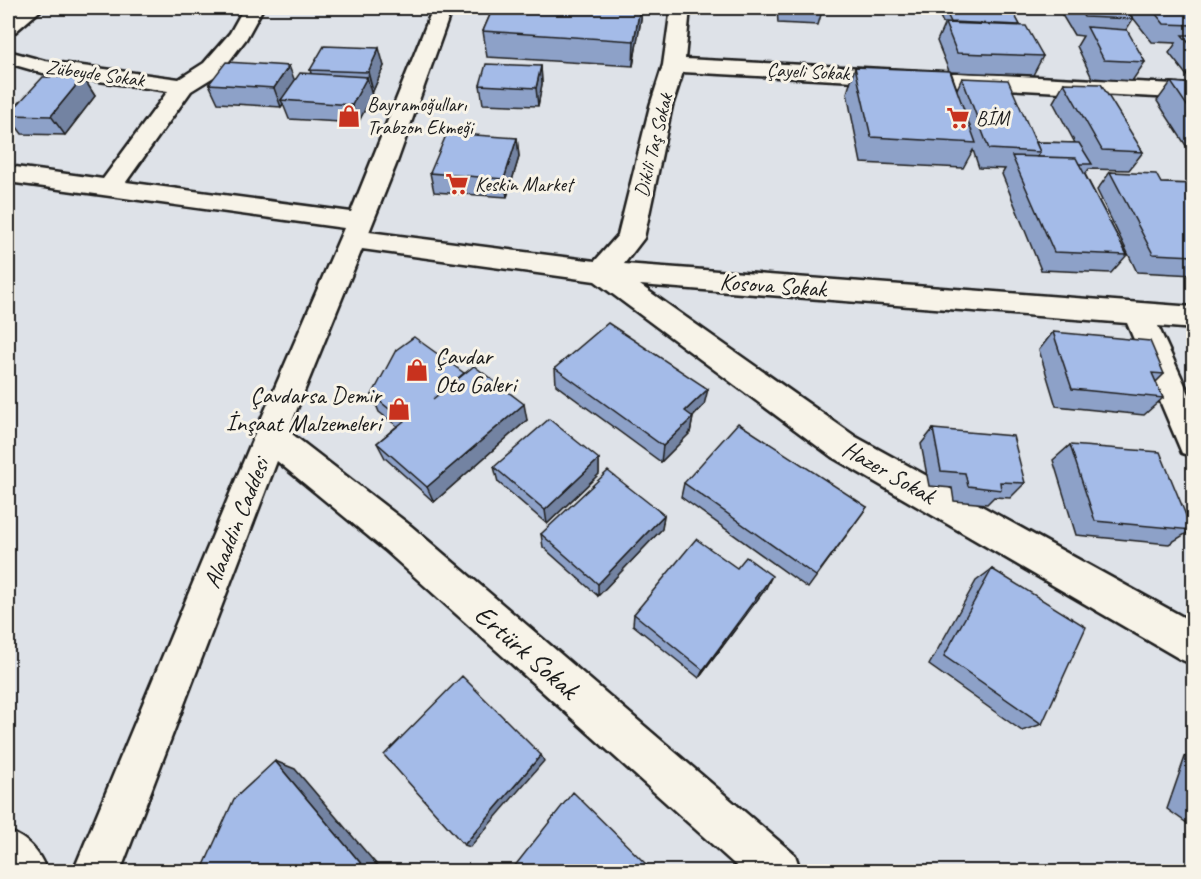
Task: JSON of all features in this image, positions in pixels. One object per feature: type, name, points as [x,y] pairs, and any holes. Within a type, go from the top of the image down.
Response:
[{"type":"street","points":[[8,28],[33,8]]},
{"type":"street","name":"Zübeyde Sokak","points":[[110,188],[183,86],[212,68],[238,35],[253,8]]},
{"type":"street","name":"Alaaddin Caddesi","points":[[96,872],[270,436],[357,230],[444,8]]},
{"type":"street","name":"Dikili Taş Sokak","points":[[602,272],[631,238],[661,106],[674,65],[680,8]]},
{"type":"street","name":"Zübeyde Sokak","points":[[8,57],[43,67],[183,86]]},
{"type":"street","name":"Çayeli Sokak","points":[[674,65],[1194,92]]},
{"type":"street","name":"Kosova Sokak","points":[[8,174],[110,188],[602,272],[1194,318]]},
{"type":"street","name":"Hazer Sokak","points":[[602,272],[844,447],[1194,645]]},
{"type":"street","points":[[1137,312],[1194,442]]},
{"type":"street","name":"Ertürk Sokak","points":[[270,436],[398,538],[778,872]]},
{"type":"street","points":[[8,854],[24,872]]},
{"type":"building","points":[[493,8],[640,8],[634,41],[483,31]]},
{"type":"building","points":[[944,8],[1011,8],[1020,25],[951,22]]},
{"type":"building","points":[[1078,8],[1125,8],[1133,19],[1084,17]]},
{"type":"building","points":[[1151,8],[1194,8],[1194,25],[1164,24]]},
{"type":"building","points":[[945,23],[1026,26],[1043,56],[957,53]]},
{"type":"building","points":[[1087,27],[1127,30],[1145,62],[1104,60]]},
{"type":"building","points":[[1182,35],[1194,35],[1194,49]]},
{"type":"building","points":[[324,46],[379,48],[368,72],[310,70]]},
{"type":"building","points":[[226,62],[289,66],[274,88],[209,84]]},
{"type":"building","points":[[486,64],[541,66],[536,88],[480,85]]},
{"type":"building","points":[[855,67],[950,71],[976,143],[871,137]]},
{"type":"building","points":[[300,73],[367,77],[352,105],[281,100]]},
{"type":"building","points":[[43,77],[83,77],[51,116],[8,115]]},
{"type":"building","points":[[962,78],[1008,80],[1040,152],[989,149]]},
{"type":"building","points":[[1171,82],[1194,84],[1194,116]]},
{"type":"building","points":[[1064,83],[1101,84],[1143,152],[1102,150]]},
{"type":"building","points":[[447,133],[517,138],[504,179],[430,173]]},
{"type":"building","points":[[1036,142],[1079,143],[1092,164],[1079,164],[1076,158],[1037,157],[1040,152]]},
{"type":"building","points":[[1012,156],[1076,158],[1127,255],[1054,252]]},
{"type":"building","points":[[1110,172],[1156,174],[1161,183],[1194,184],[1194,256],[1153,254]]},
{"type":"building","points":[[608,323],[708,389],[685,411],[693,417],[663,446],[555,368]]},
{"type":"building","points":[[1053,332],[1150,341],[1164,374],[1152,373],[1163,398],[1072,389]]},
{"type":"building","points":[[414,337],[464,373],[433,399],[474,366],[524,404],[427,487],[377,443],[404,421],[372,395],[396,350]]},
{"type":"building","points":[[549,419],[599,459],[545,510],[494,467]]},
{"type":"building","points":[[738,423],[867,507],[816,576],[684,483]]},
{"type":"building","points":[[933,429],[1013,436],[1025,483],[1000,482],[1001,490],[968,486],[965,473],[941,471]]},
{"type":"building","points":[[1070,445],[1160,452],[1192,530],[1095,521]]},
{"type":"building","points":[[608,471],[664,515],[598,584],[541,534]]},
{"type":"building","points":[[696,539],[737,568],[746,557],[772,576],[703,670],[634,614]]},
{"type":"building","points":[[992,569],[1086,627],[1042,724],[944,656]]},
{"type":"building","points":[[462,676],[541,755],[464,845],[384,755]]},
{"type":"building","points":[[275,761],[368,872],[201,872],[234,799]]},
{"type":"building","points":[[573,792],[654,872],[510,872]]},
{"type":"place","name":"Bayramoğulları Trabzon Ekmeği","points":[[349,116]]},
{"type":"place","name":"BİM","points":[[958,118]]},
{"type":"place","name":"Keskin Market","points":[[457,184]]},
{"type":"place","name":"Çavdar Oto Galeri","points":[[417,370]]},
{"type":"place","name":"Çavdarsa Demir İnşaat Malzemeleri","points":[[399,409]]}]
